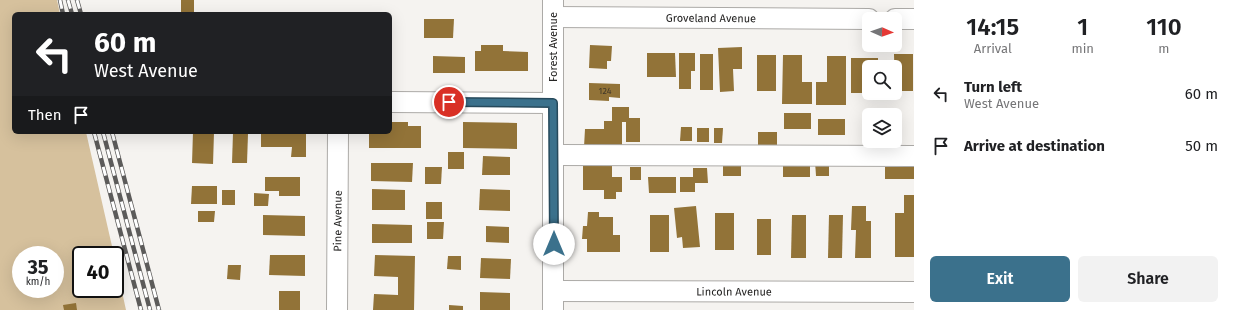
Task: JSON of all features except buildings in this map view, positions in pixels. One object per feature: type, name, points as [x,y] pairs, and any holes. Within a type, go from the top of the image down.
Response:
[{"type":"street","name":"Groveland Avenue","points":[[553,9],[862,19]]},
{"type":"street","name":"Forest Avenue","points":[[553,9],[553,300]]},
{"type":"street","points":[[902,19],[914,19]]},
{"type":"street","points":[[392,102],[553,103]]},
{"type":"street","name":"Pine Avenue","points":[[336,310],[338,134]]},
{"type":"street","points":[[554,155],[914,156]]},
{"type":"street","name":"Lincoln Avenue","points":[[553,300],[914,292]]},
{"type":"shaded area","points":[[0,0],[57,0],[60,12],[12,12],[12,134],[86,134],[112,246],[72,246],[72,298],[123,298],[126,310],[0,310]]},
{"type":"railway","points":[[60,0],[63,12]]},
{"type":"railway","points":[[68,0],[71,12]]},
{"type":"railway","points":[[77,0],[80,12]]},
{"type":"railway","points":[[95,134],[141,310]]},
{"type":"railway","points":[[104,134],[150,310]]},
{"type":"railway","points":[[113,134],[159,310]]},
{"type":"route","points":[[449,102],[553,103],[554,244]]}]
